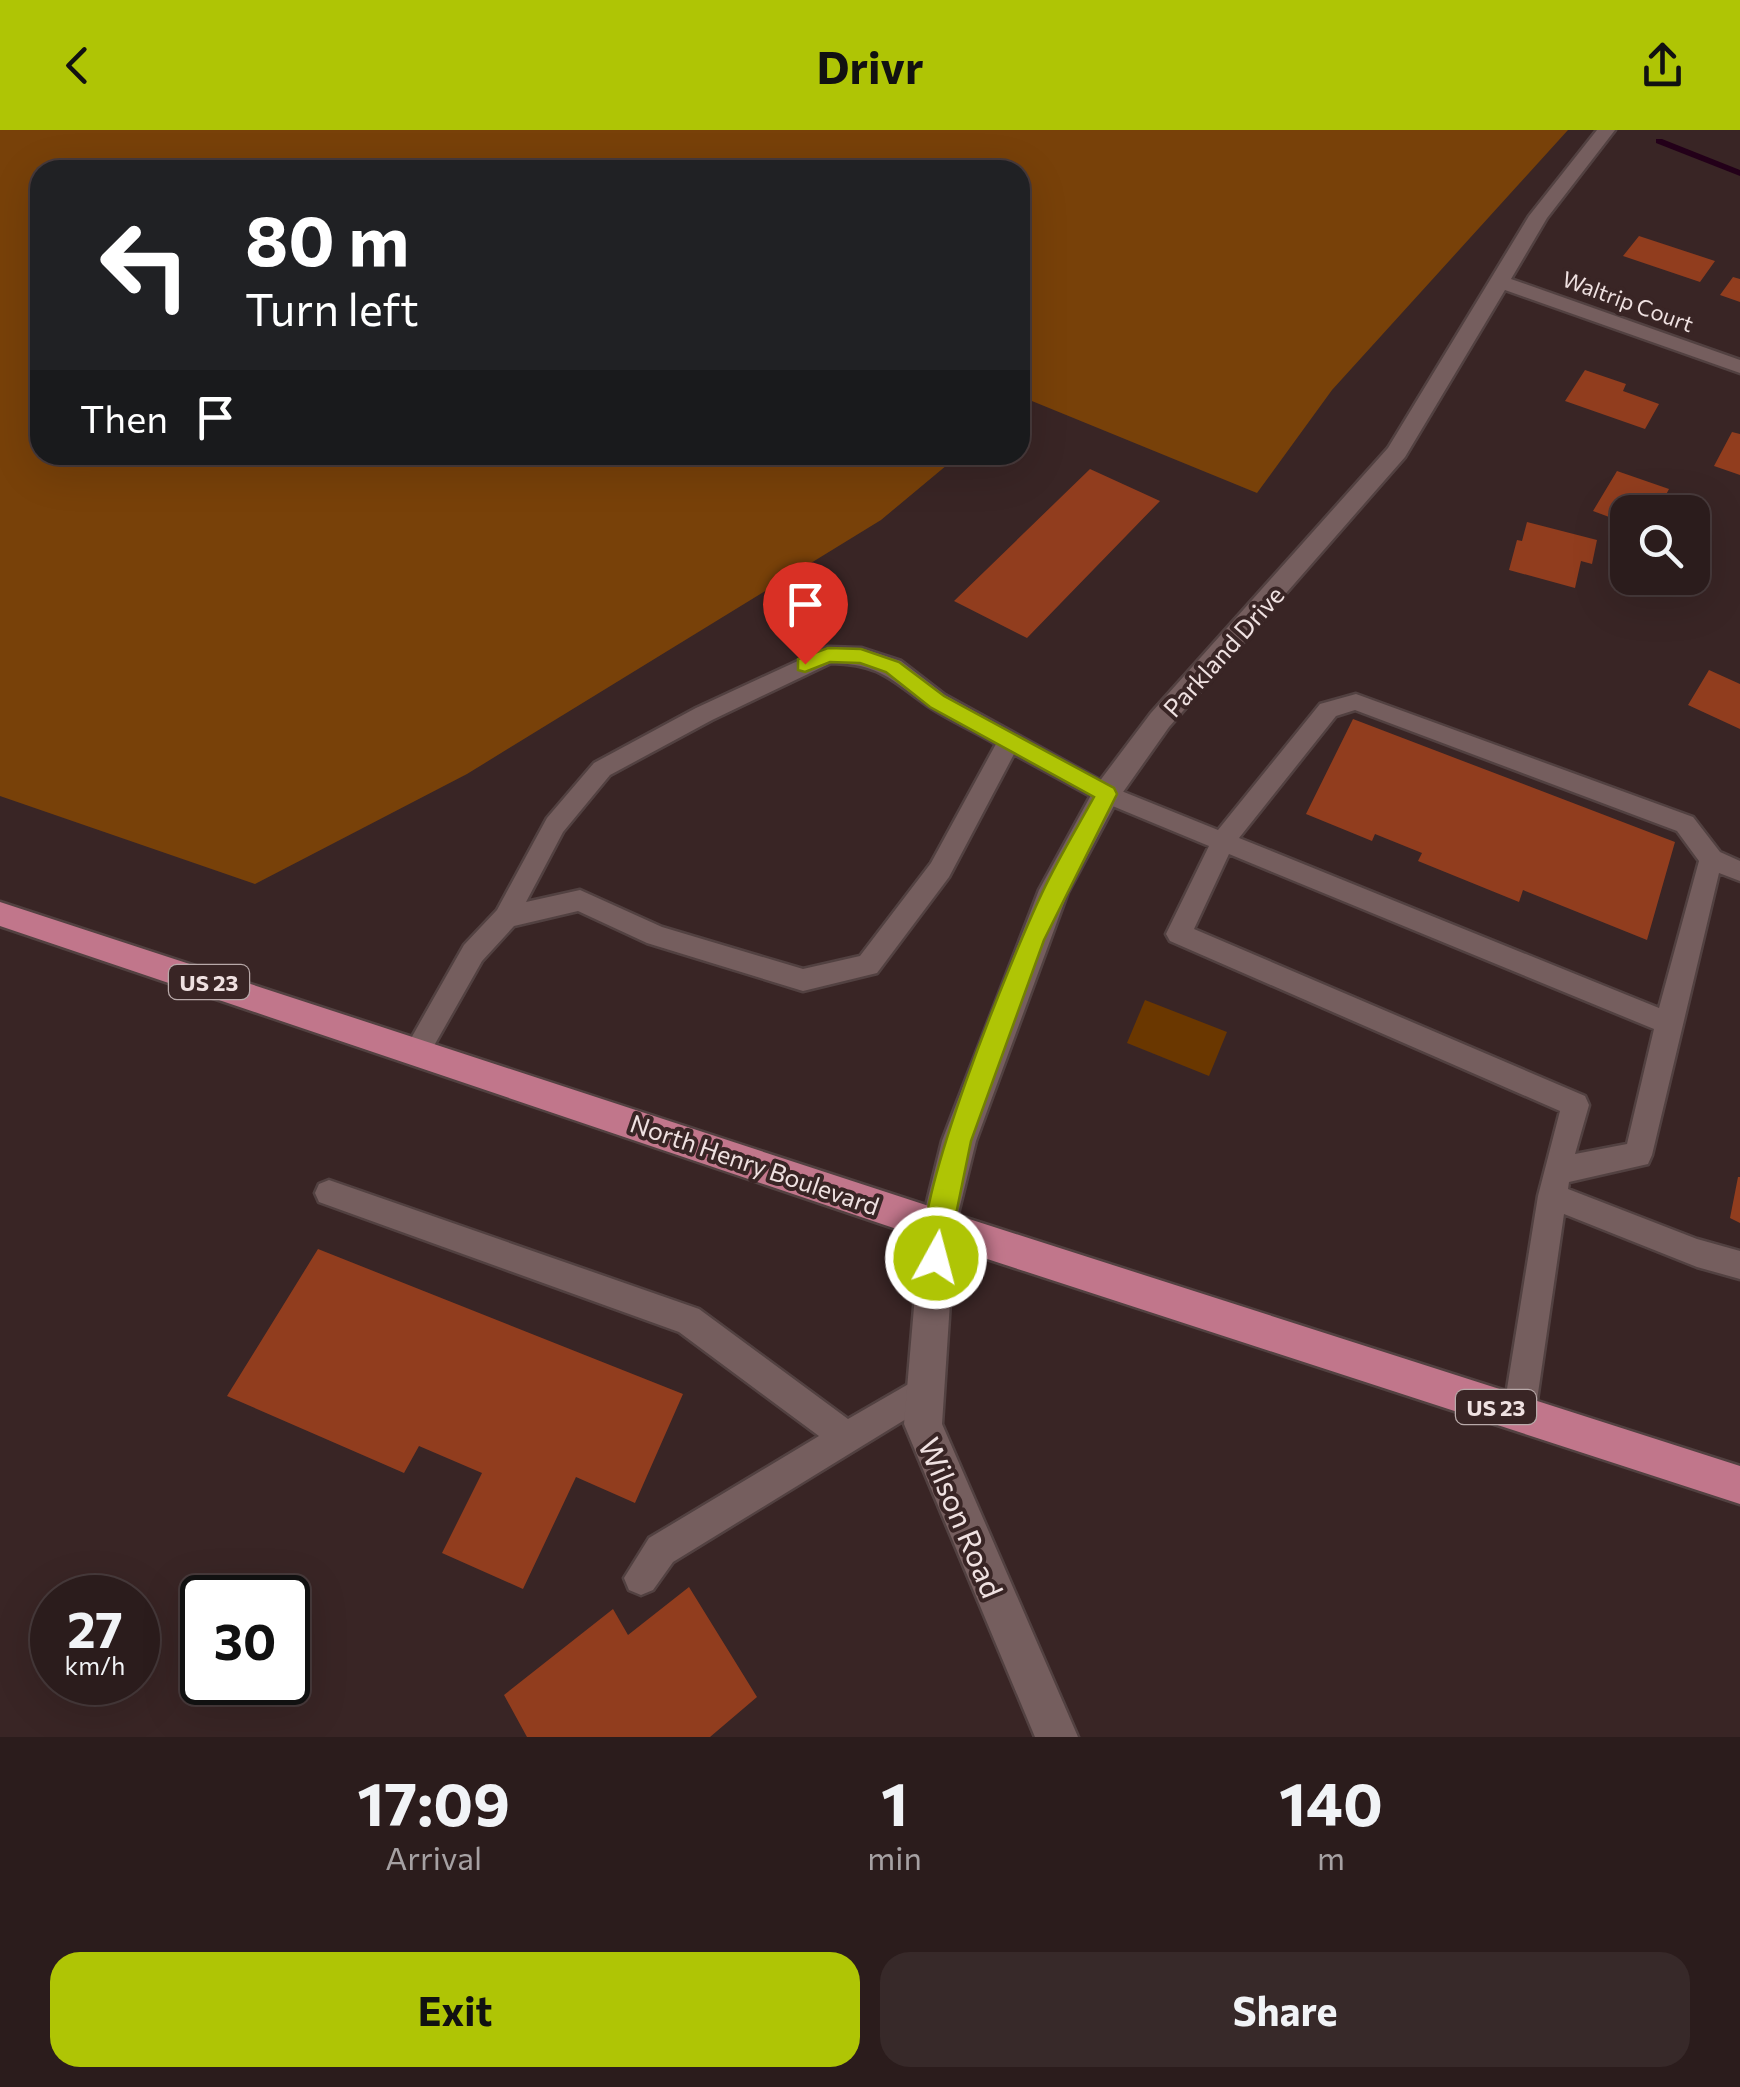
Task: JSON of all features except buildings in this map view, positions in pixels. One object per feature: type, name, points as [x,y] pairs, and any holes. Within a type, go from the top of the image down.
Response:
[{"type":"main road","name":"North Henry Boulevard","points":[[0,914],[938,1226],[1740,1486]]},
{"type":"street","name":"Parkland Drive","points":[[938,1226],[959,1141],[1033,940],[1054,890],[1106,794],[1160,720],[1397,452],[1539,216],[1606,130]]},
{"type":"street","name":"Waltrip Court","points":[[1500,281],[1740,367]]},
{"type":"street","name":"Wilson Road","points":[[938,1226],[923,1424],[1030,1680],[1058,1737]]},
{"type":"lane","points":[[418,1050],[474,953],[506,917],[555,825],[602,769],[690,721],[828,655],[861,656],[892,667],[937,702],[1106,794],[1668,1023]]},
{"type":"lane","points":[[1519,1414],[1555,1184],[1575,1104],[1178,934],[1223,842],[1328,710],[1356,702],[1685,824],[1710,860],[1740,872]]},
{"type":"lane","points":[[506,917],[580,900],[656,936],[803,980],[868,965],[940,870],[1008,740]]},
{"type":"lane","points":[[1555,1184],[1638,1155],[1710,860]]},
{"type":"lane","points":[[1555,1184],[1697,1253],[1740,1265]]},
{"type":"lane","points":[[330,1192],[688,1320],[847,1437]]},
{"type":"lane","points":[[641,1578],[662,1550],[926,1389]]},
{"type":"shaded area","points":[[0,130],[1568,130],[1332,390],[1257,493],[1030,400],[1030,160],[30,160],[30,465],[947,465],[881,520],[467,774],[255,884],[0,796]]},
{"type":"shaded area","points":[[1145,1000],[1227,1032],[1209,1076],[1127,1043]]},
{"type":"waterway","points":[[1659,141],[1740,173]]},
{"type":"route","points":[[805,664],[828,655],[861,656],[892,667],[937,702],[1106,794],[1054,890],[959,1141],[938,1226],[936,1258]]}]
